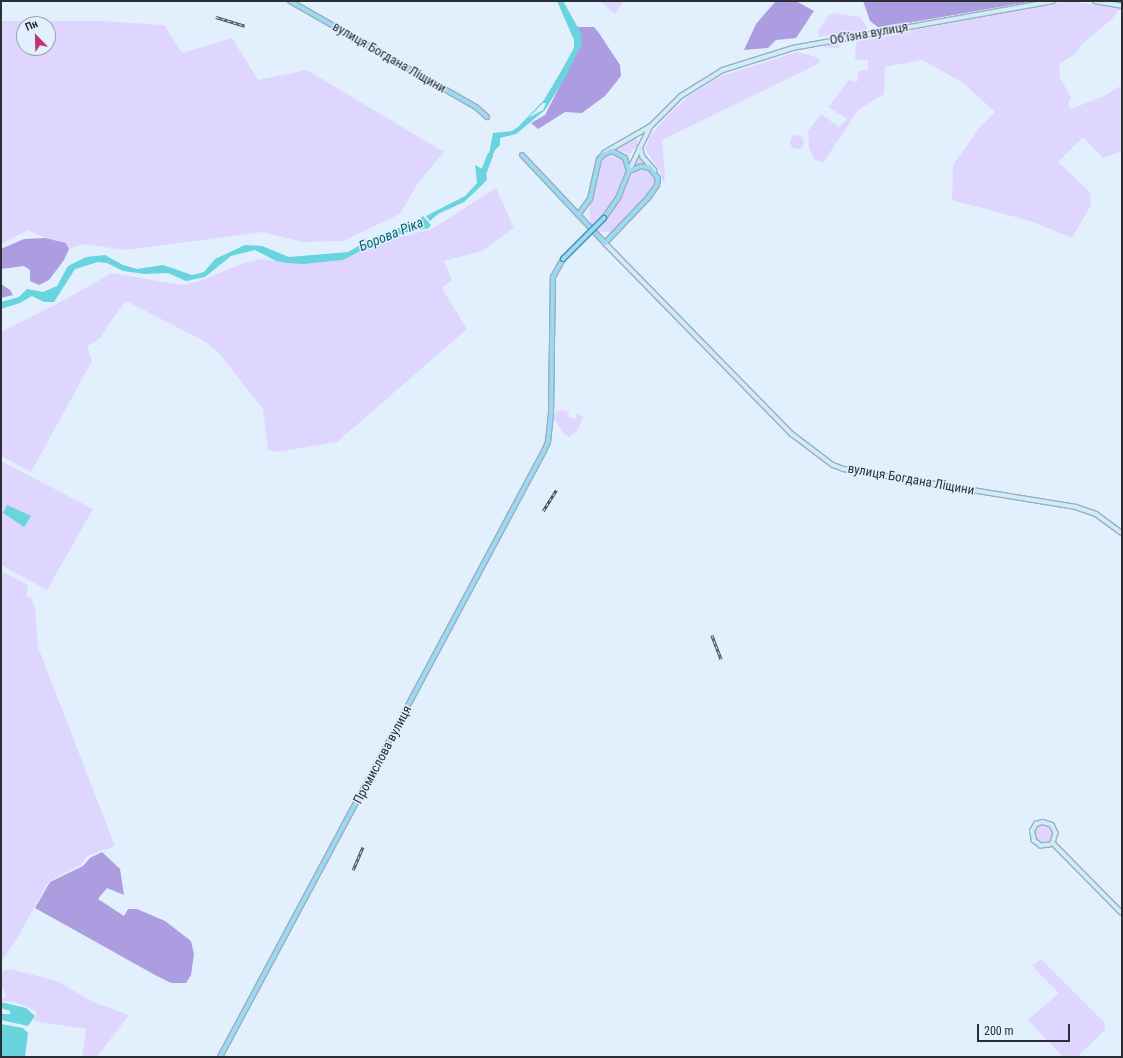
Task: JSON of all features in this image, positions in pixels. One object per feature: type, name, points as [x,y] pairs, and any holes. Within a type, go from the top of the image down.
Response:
[{"type":"main road","name":"вулиця Богдана Ліщини","points":[[290,1],[476,107],[487,117]]},
{"type":"main road","name":"Об’їзна вулиця","points":[[650,127],[693,87],[723,70],[793,48],[1053,1]]},
{"type":"main road","points":[[1095,1],[1122,6]]},
{"type":"main road","points":[[629,171],[650,127]]},
{"type":"main road","points":[[578,215],[590,199],[596,165],[604,154],[650,127]]},
{"type":"main road","points":[[522,155],[605,243],[654,190],[658,182],[655,171],[643,157],[640,146]]},
{"type":"main road","points":[[604,154],[612,151],[622,155],[629,171]]},
{"type":"main road","points":[[629,171],[641,166],[655,171]]},
{"type":"main road","name":"Промислова вулиця","points":[[220,1057],[544,451],[548,442],[551,413],[553,277],[563,259],[604,218],[618,198],[629,171]]},
{"type":"main road","name":"вулиця Богдана Ліщини","points":[[605,243],[792,434],[828,462],[844,469],[1076,508],[1096,514],[1122,533]]},
{"type":"main road","points":[[1051,844],[1056,837],[1054,827],[1046,822],[1036,824],[1032,831],[1034,841],[1041,846],[1051,844],[1059,849],[1122,913]]},
{"type":"shaded area","points":[[600,1],[624,1],[615,14]]},
{"type":"shaded area","points":[[776,1],[796,1],[814,11],[796,38],[776,40],[768,48],[744,50],[756,24]]},
{"type":"shaded area","points":[[863,1],[1034,1],[879,28],[870,21]]},
{"type":"shaded area","points":[[1063,2],[1076,2],[1121,8],[1111,20],[1082,44],[1075,54],[1059,64],[1060,78],[1071,97],[1068,104],[1071,109],[1104,96],[1122,85],[1122,151],[1103,158],[1083,137],[1058,162],[1090,192],[1091,205],[1072,238],[1030,221],[952,200],[953,165],[980,127],[995,112],[962,82],[922,60],[885,67],[884,94],[858,110],[823,163],[814,159],[809,148],[808,131],[821,114],[839,127],[847,119],[828,107],[849,80],[857,82],[859,71],[868,70],[868,60],[855,60],[856,41]]},
{"type":"shaded area","points":[[834,13],[860,17],[867,28],[864,31],[819,37],[818,31],[828,16]]},
{"type":"shaded area","points":[[1,21],[16,21],[16,56],[56,56],[56,21],[101,21],[164,25],[182,53],[232,38],[258,80],[307,70],[444,152],[418,183],[400,214],[343,241],[302,242],[263,232],[125,250],[83,244],[69,249],[66,243],[45,238],[28,230],[1,244]]},
{"type":"shaded area","points":[[577,27],[594,27],[620,65],[621,76],[605,96],[582,113],[565,112],[538,129],[531,123],[545,115],[582,43]]},
{"type":"shaded area","points":[[837,43],[840,46],[838,48],[822,47]]},
{"type":"shaded area","points":[[797,52],[819,58],[820,63],[662,140],[665,175],[664,182],[662,180],[660,171],[645,149],[650,136],[669,114],[689,96],[721,76]]},
{"type":"shaded area","points":[[797,135],[802,137],[804,142],[802,147],[797,149],[792,147],[790,142],[792,137]]},
{"type":"shaded area","points":[[637,136],[638,143],[630,154],[614,149]]},
{"type":"shaded area","points":[[638,153],[641,157],[650,165],[633,166]]},
{"type":"shaded area","points":[[606,155],[622,160],[627,171],[610,207],[591,226],[589,209],[598,169]]},
{"type":"shaded area","points":[[640,168],[650,170],[656,176],[657,183],[648,197],[613,232],[598,232],[597,231],[620,202],[633,172]]},
{"type":"shaded area","points":[[496,188],[514,228],[482,251],[444,261],[452,280],[442,288],[467,329],[337,442],[278,452],[268,450],[263,409],[218,352],[204,341],[126,301],[108,325],[101,338],[87,346],[92,361],[31,472],[1,456],[1,332],[62,301],[112,273],[182,285],[200,281],[241,264],[261,259],[304,264],[343,260],[374,244],[432,229]]},
{"type":"shaded area","points":[[45,238],[66,243],[69,249],[64,260],[49,280],[39,285],[30,281],[30,270],[24,266],[1,269],[1,249],[24,239]]},
{"type":"shaded area","points":[[1,284],[10,290],[13,295],[1,298]]},
{"type":"shaded area","points":[[562,410],[569,412],[568,417],[576,419],[577,413],[583,417],[578,430],[569,437],[564,434],[553,417],[555,413]]},
{"type":"shaded area","points":[[1,461],[93,509],[47,590],[1,565]]},
{"type":"shaded area","points":[[1,571],[28,585],[26,596],[31,598],[35,608],[38,647],[115,846],[87,856],[81,865],[49,881],[20,933],[1,962]]},
{"type":"shaded area","points":[[1044,824],[1051,827],[1054,834],[1051,841],[1044,844],[1037,841],[1034,834],[1037,827]]},
{"type":"shaded area","points":[[102,852],[120,869],[124,895],[107,888],[98,899],[124,916],[128,909],[137,909],[165,921],[191,941],[194,954],[191,975],[186,983],[171,983],[35,908],[50,882],[83,866],[90,858]]},
{"type":"shaded area","points":[[1041,959],[1105,1023],[1105,1030],[1077,1057],[1063,1057],[1028,1020],[1059,993],[1032,966]]},
{"type":"shaded area","points":[[10,969],[57,981],[93,1002],[129,1015],[97,1057],[82,1057],[86,1029],[34,1021],[37,1012],[15,1002],[1,1001],[7,995],[1,986],[1,972]]},
{"type":"water","points":[[557,1],[563,1],[581,33],[582,43],[566,76],[545,110],[516,134],[500,138],[500,145],[495,150],[486,172],[487,180],[464,202],[438,214],[430,221],[426,216],[465,196],[477,183],[475,165],[482,169],[487,165],[493,133],[512,131],[518,127],[544,100],[574,48],[574,40]],"holes":[[[543,103],[546,103],[543,110],[528,118]]]},
{"type":"water","points":[[423,216],[431,225],[429,228],[403,233],[374,244],[343,260],[304,264],[288,263],[276,261],[255,250],[231,256],[205,277],[186,281],[168,273],[145,274],[123,271],[107,263],[98,262],[75,269],[54,302],[44,302],[32,296],[20,303],[1,309],[1,302],[19,297],[27,289],[43,292],[57,286],[68,266],[86,257],[105,255],[123,265],[137,269],[163,265],[192,275],[204,272],[215,259],[245,245],[262,246],[289,257],[348,252],[374,237],[417,222]]},
{"type":"water","points":[[7,505],[31,516],[24,527],[3,513]]},
{"type":"water","points":[[1,1002],[26,1008],[35,1016],[28,1026],[1,1020],[1,1014],[10,1014],[10,1011],[1,1008]]},
{"type":"water","points":[[1,1024],[23,1028],[28,1033],[25,1057],[1,1057]]},
{"type":"waterway","name":"Борова Ріка","points":[[483,174],[490,156]]},
{"type":"railway","points":[[216,17],[245,26]]},
{"type":"railway","points":[[543,511],[556,490]]},
{"type":"railway","points":[[712,635],[721,659]]},
{"type":"railway","points":[[353,870],[363,847]]}]
